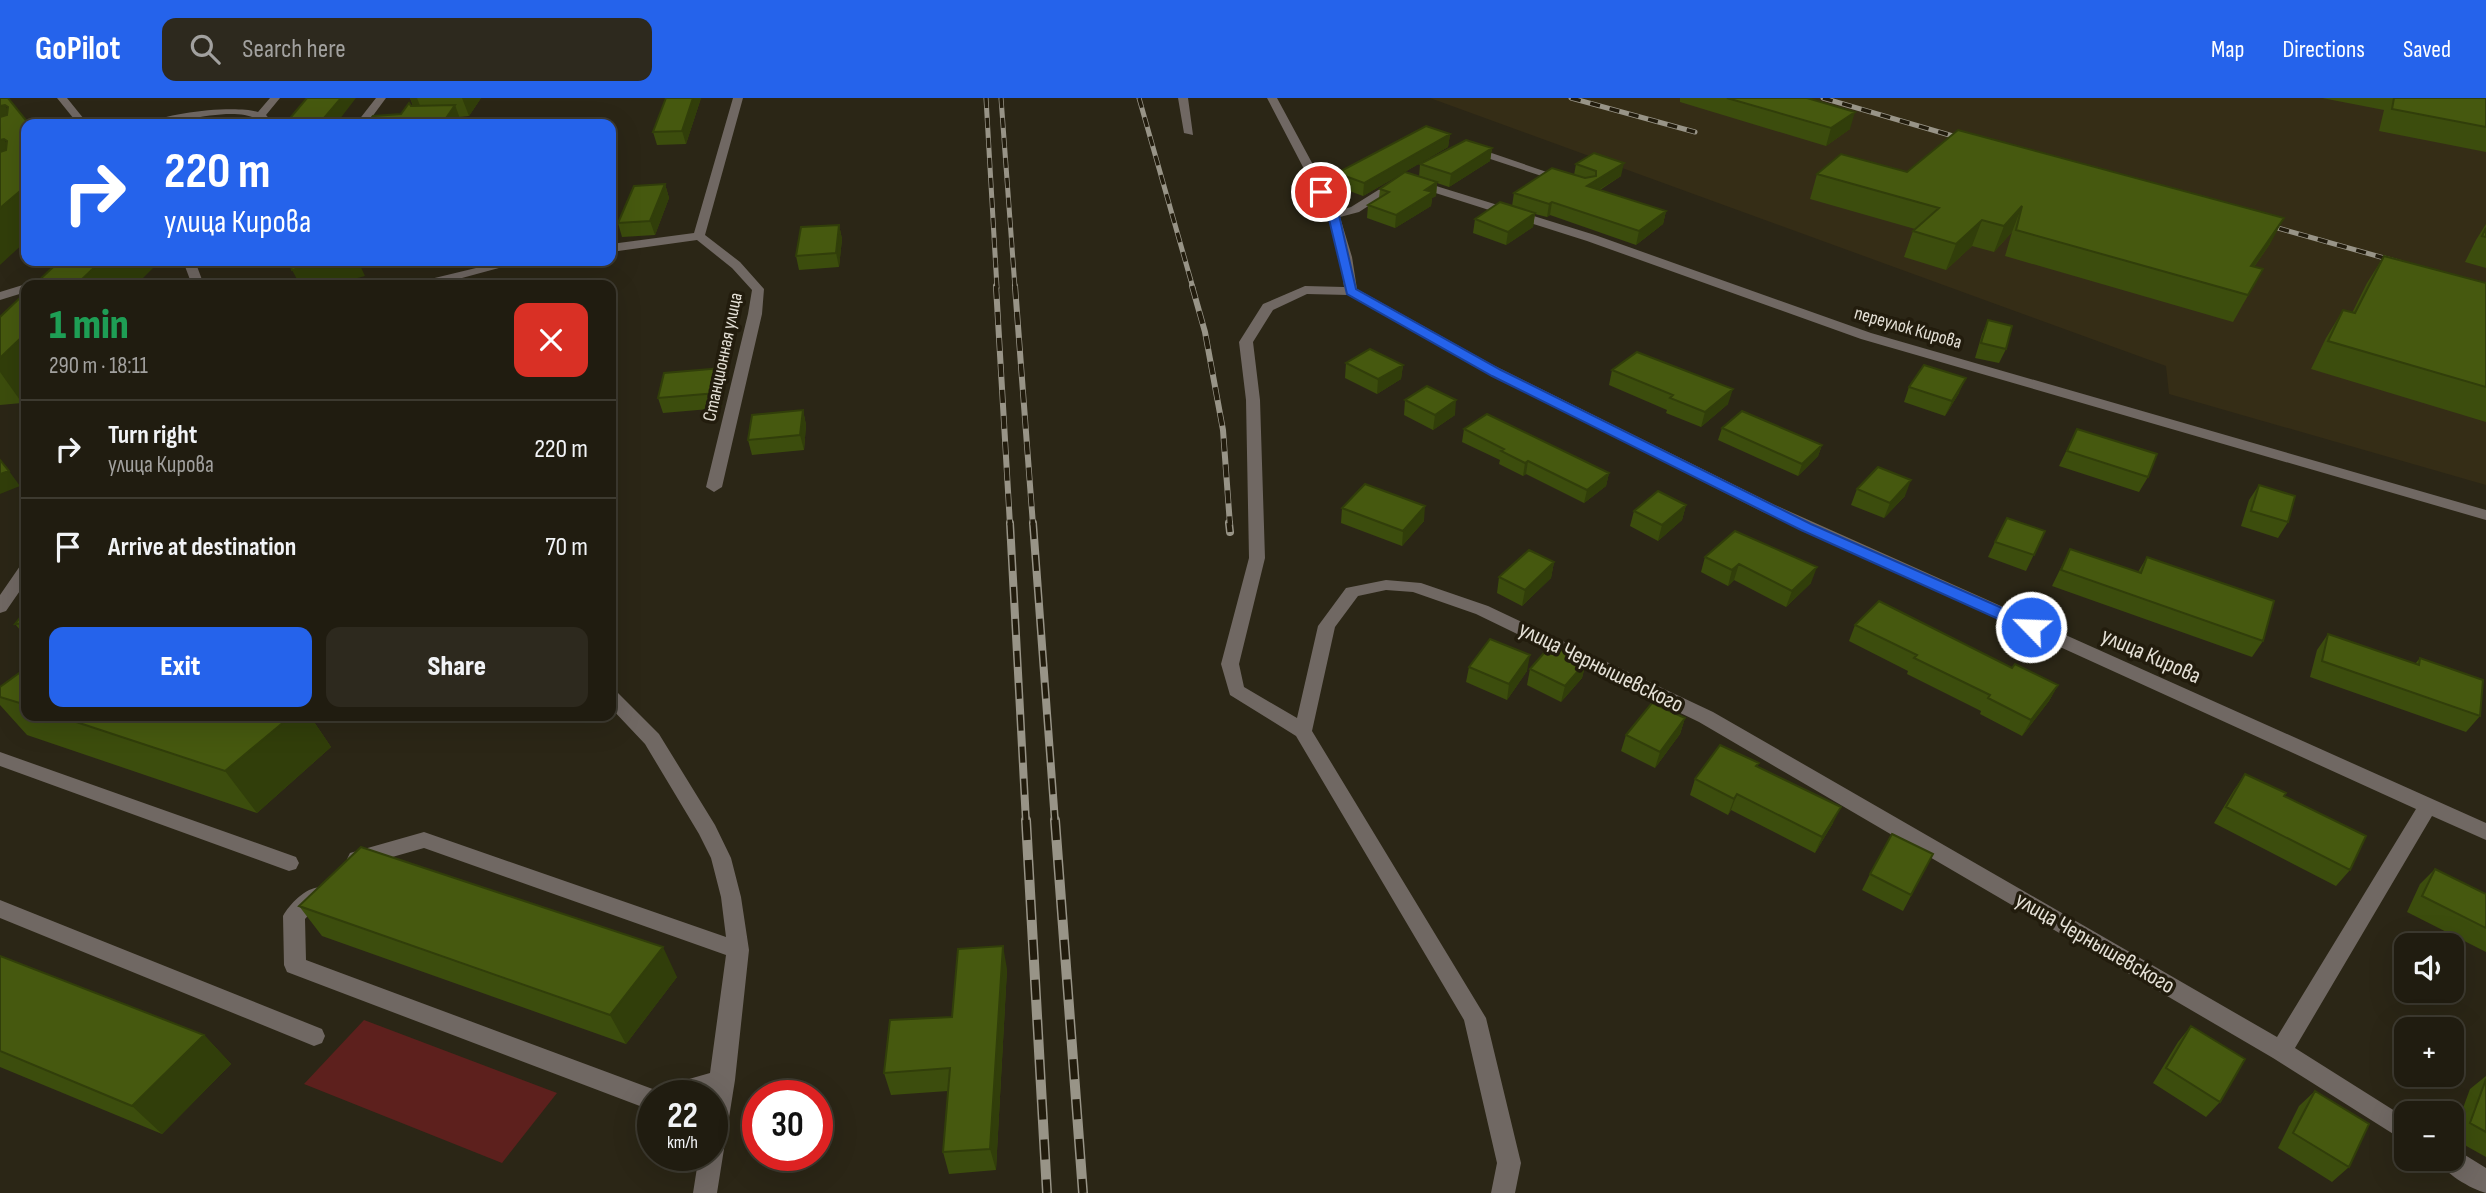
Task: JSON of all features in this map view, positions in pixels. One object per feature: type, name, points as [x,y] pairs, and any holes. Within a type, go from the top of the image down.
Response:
[{"type":"street","points":[[62,98],[79,119]]},
{"type":"street","points":[[265,119],[275,98]]},
{"type":"street","points":[[365,119],[381,98]]},
{"type":"street","points":[[616,247],[699,236],[739,98]]},
{"type":"street","points":[[1183,98],[1189,133]]},
{"type":"street","points":[[1272,98],[1334,215],[1346,257],[1351,291],[1305,290],[1268,307],[1247,342],[1253,400],[1256,558],[1230,664],[1236,690],[1303,731],[1475,1018],[1510,1163],[1503,1193]]},
{"type":"street","points":[[182,119],[242,99]]},
{"type":"street","points":[[206,113],[238,111],[262,119]]},
{"type":"street","points":[[1451,153],[1463,146],[1575,183]]},
{"type":"street","name":"переулок Кирова","points":[[1334,215],[1355,209],[1409,175],[1866,336],[2486,515]]},
{"type":"street","name":"Станционная улица","points":[[699,236],[736,265],[758,289],[755,314],[714,487]]},
{"type":"street","points":[[442,280],[499,266]]},
{"type":"street","points":[[0,296],[21,290]]},
{"type":"street","name":"улица Кирова","points":[[1351,291],[1497,373],[1806,527],[2486,831]]},
{"type":"street","points":[[0,607],[21,577]]},
{"type":"street","name":"улица Чернышевского","points":[[1303,731],[1327,626],[1352,592],[1386,585],[1415,587],[1482,610],[1706,717],[2281,1051],[2394,1123]]},
{"type":"street","points":[[616,702],[652,739],[721,858],[731,897],[738,950],[723,1080]]},
{"type":"street","points":[[0,760],[289,863]]},
{"type":"street","points":[[2281,1051],[2429,806]]},
{"type":"street","points":[[637,1094],[295,965],[294,916],[359,857],[425,840],[738,950]]},
{"type":"street","points":[[0,909],[314,1036]]},
{"type":"street","points":[[2464,1168],[2486,1182]]},
{"type":"street","points":[[705,1193],[708,1171]]},
{"type":"shaded area","points":[[1430,98],[2486,98],[2486,485],[2169,394],[2166,366]]},
{"type":"shaded area","points":[[364,1020],[557,1093],[502,1163],[304,1084]]},
{"type":"building","points":[[0,98],[8,98],[25,119],[21,119],[21,190],[0,208],[0,152],[6,150],[7,141],[0,140],[0,117],[7,115],[8,107],[0,106]]},
{"type":"building","points":[[307,98],[341,98],[323,119],[289,119]]},
{"type":"building","points":[[666,98],[693,98],[682,131],[653,132]]},
{"type":"building","points":[[1727,98],[1807,98],[1855,112],[1831,128]]},
{"type":"building","points":[[2394,98],[2486,98],[2486,127],[2392,109]]},
{"type":"building","points":[[409,103],[411,106],[455,105],[445,119],[370,119],[373,116],[401,114]]},
{"type":"building","points":[[1426,126],[1450,134],[1364,183],[1337,173]]},
{"type":"building","points":[[1958,130],[2284,218],[2251,266],[2263,269],[2248,295],[2016,230],[2022,206],[2004,226],[1982,220],[1956,244],[1913,231],[1939,208],[1817,174],[1841,154],[1907,172]]},
{"type":"building","points":[[1466,140],[1492,148],[1451,174],[1420,164]]},
{"type":"building","points":[[1594,153],[1624,163],[1587,186],[1666,211],[1639,231],[1552,202],[1549,204],[1514,193],[1552,168],[1585,178],[1596,176],[1596,171],[1576,164]]},
{"type":"building","points":[[1405,172],[1437,182],[1425,190],[1433,192],[1396,215],[1368,205],[1389,192],[1380,189]]},
{"type":"building","points":[[665,184],[650,221],[618,223],[634,186]]},
{"type":"building","points":[[1500,202],[1535,213],[1508,232],[1475,219]]},
{"type":"building","points":[[839,225],[836,253],[796,256],[801,227]]},
{"type":"building","points":[[2384,256],[2486,283],[2486,387],[2328,341],[2343,310],[2355,313]]},
{"type":"building","points":[[96,266],[81,280],[39,280],[53,267]]},
{"type":"building","points":[[291,266],[307,266],[292,270]]},
{"type":"building","points":[[21,297],[21,338],[0,358],[0,317]]},
{"type":"building","points":[[1988,320],[2012,326],[2006,349],[1981,343]]},
{"type":"building","points":[[1370,349],[1403,365],[1378,379],[1346,363]]},
{"type":"building","points":[[1637,352],[1733,389],[1705,412],[1670,398],[1673,395],[1612,370]]},
{"type":"building","points":[[1924,365],[1966,378],[1952,401],[1909,387]]},
{"type":"building","points":[[722,368],[717,393],[658,398],[664,373]]},
{"type":"building","points":[[1427,386],[1456,400],[1435,415],[1405,400]]},
{"type":"building","points":[[803,410],[800,435],[748,440],[752,415]]},
{"type":"building","points":[[1742,411],[1822,445],[1802,464],[1722,428]]},
{"type":"building","points":[[1487,414],[1609,473],[1587,490],[1528,461],[1525,463],[1464,429]]},
{"type":"building","points":[[2077,429],[2157,454],[2148,477],[2067,451]]},
{"type":"building","points":[[0,460],[9,471],[0,474]]},
{"type":"building","points":[[1878,467],[1911,480],[1890,503],[1857,489]]},
{"type":"building","points":[[1365,484],[1425,506],[1403,531],[1342,508]]},
{"type":"building","points":[[2259,485],[2295,496],[2288,522],[2251,511]]},
{"type":"building","points":[[1658,491],[1686,505],[1662,525],[1634,511]]},
{"type":"building","points":[[2007,518],[2045,531],[2034,555],[1995,542]]},
{"type":"building","points":[[1735,531],[1817,567],[1792,591],[1739,564],[1732,570],[1705,557]]},
{"type":"building","points":[[2070,549],[2141,573],[2147,557],[2274,601],[2263,641],[2061,570]]},
{"type":"building","points":[[1529,550],[1554,562],[1525,590],[1499,577]]},
{"type":"building","points":[[1879,601],[2012,668],[2015,664],[2058,685],[2031,720],[1988,698],[1990,695],[1914,658],[1917,655],[1855,625]]},
{"type":"building","points":[[2328,634],[2419,665],[2420,658],[2483,680],[2480,716],[2322,661]]},
{"type":"building","points":[[1490,639],[1530,655],[1509,684],[1469,667]]},
{"type":"building","points":[[1551,645],[1586,662],[1565,686],[1530,669]]},
{"type":"building","points":[[21,672],[21,703],[0,697],[0,687]]},
{"type":"building","points":[[1652,703],[1685,718],[1660,752],[1626,735]]},
{"type":"building","points":[[73,721],[285,721],[225,771]]},
{"type":"building","points":[[1720,745],[1759,763],[1756,766],[1841,807],[1822,837],[1737,794],[1734,799],[1695,779]]},
{"type":"building","points":[[2245,774],[2366,836],[2350,870],[2226,807]]},
{"type":"building","points":[[1892,834],[1933,854],[1911,895],[1870,874]]},
{"type":"building","points":[[361,847],[663,947],[610,1015],[299,906]]},
{"type":"building","points":[[2435,869],[2486,894],[2486,928],[2422,896]]},
{"type":"building","points":[[1003,946],[990,1149],[943,1152],[950,1068],[884,1073],[890,1020],[952,1017],[958,949]]},
{"type":"building","points":[[0,956],[204,1035],[132,1106],[0,1051]]},
{"type":"building","points":[[2191,1026],[2245,1059],[2220,1102],[2166,1068]]},
{"type":"building","points":[[2486,1079],[2486,1132],[2470,1123]]},
{"type":"building","points":[[2315,1091],[2369,1124],[2349,1167],[2293,1133]]},
{"type":"railway","points":[[986,98],[997,288]]},
{"type":"railway","points":[[1001,98],[1015,288]]},
{"type":"railway","points":[[1139,98],[1193,288]]},
{"type":"railway","points":[[1571,98],[1695,132]]},
{"type":"railway","points":[[1823,98],[1970,141]]},
{"type":"railway","points":[[2260,223],[2402,263]]},
{"type":"railway","points":[[996,286],[1010,525]]},
{"type":"railway","points":[[1015,286],[1033,525]]},
{"type":"railway","points":[[1192,286],[1205,332],[1223,430],[1230,525]]},
{"type":"railway","points":[[1010,523],[1026,822]]},
{"type":"railway","points":[[1033,523],[1055,822]]},
{"type":"railway","points":[[1229,523],[1230,532]]},
{"type":"railway","points":[[1026,820],[1047,1193]]},
{"type":"railway","points":[[1055,820],[1083,1193]]},
{"type":"route","points":[[1321,192],[1334,215],[1346,257],[1351,291],[1497,373],[1806,527],[2031,627]]}]
